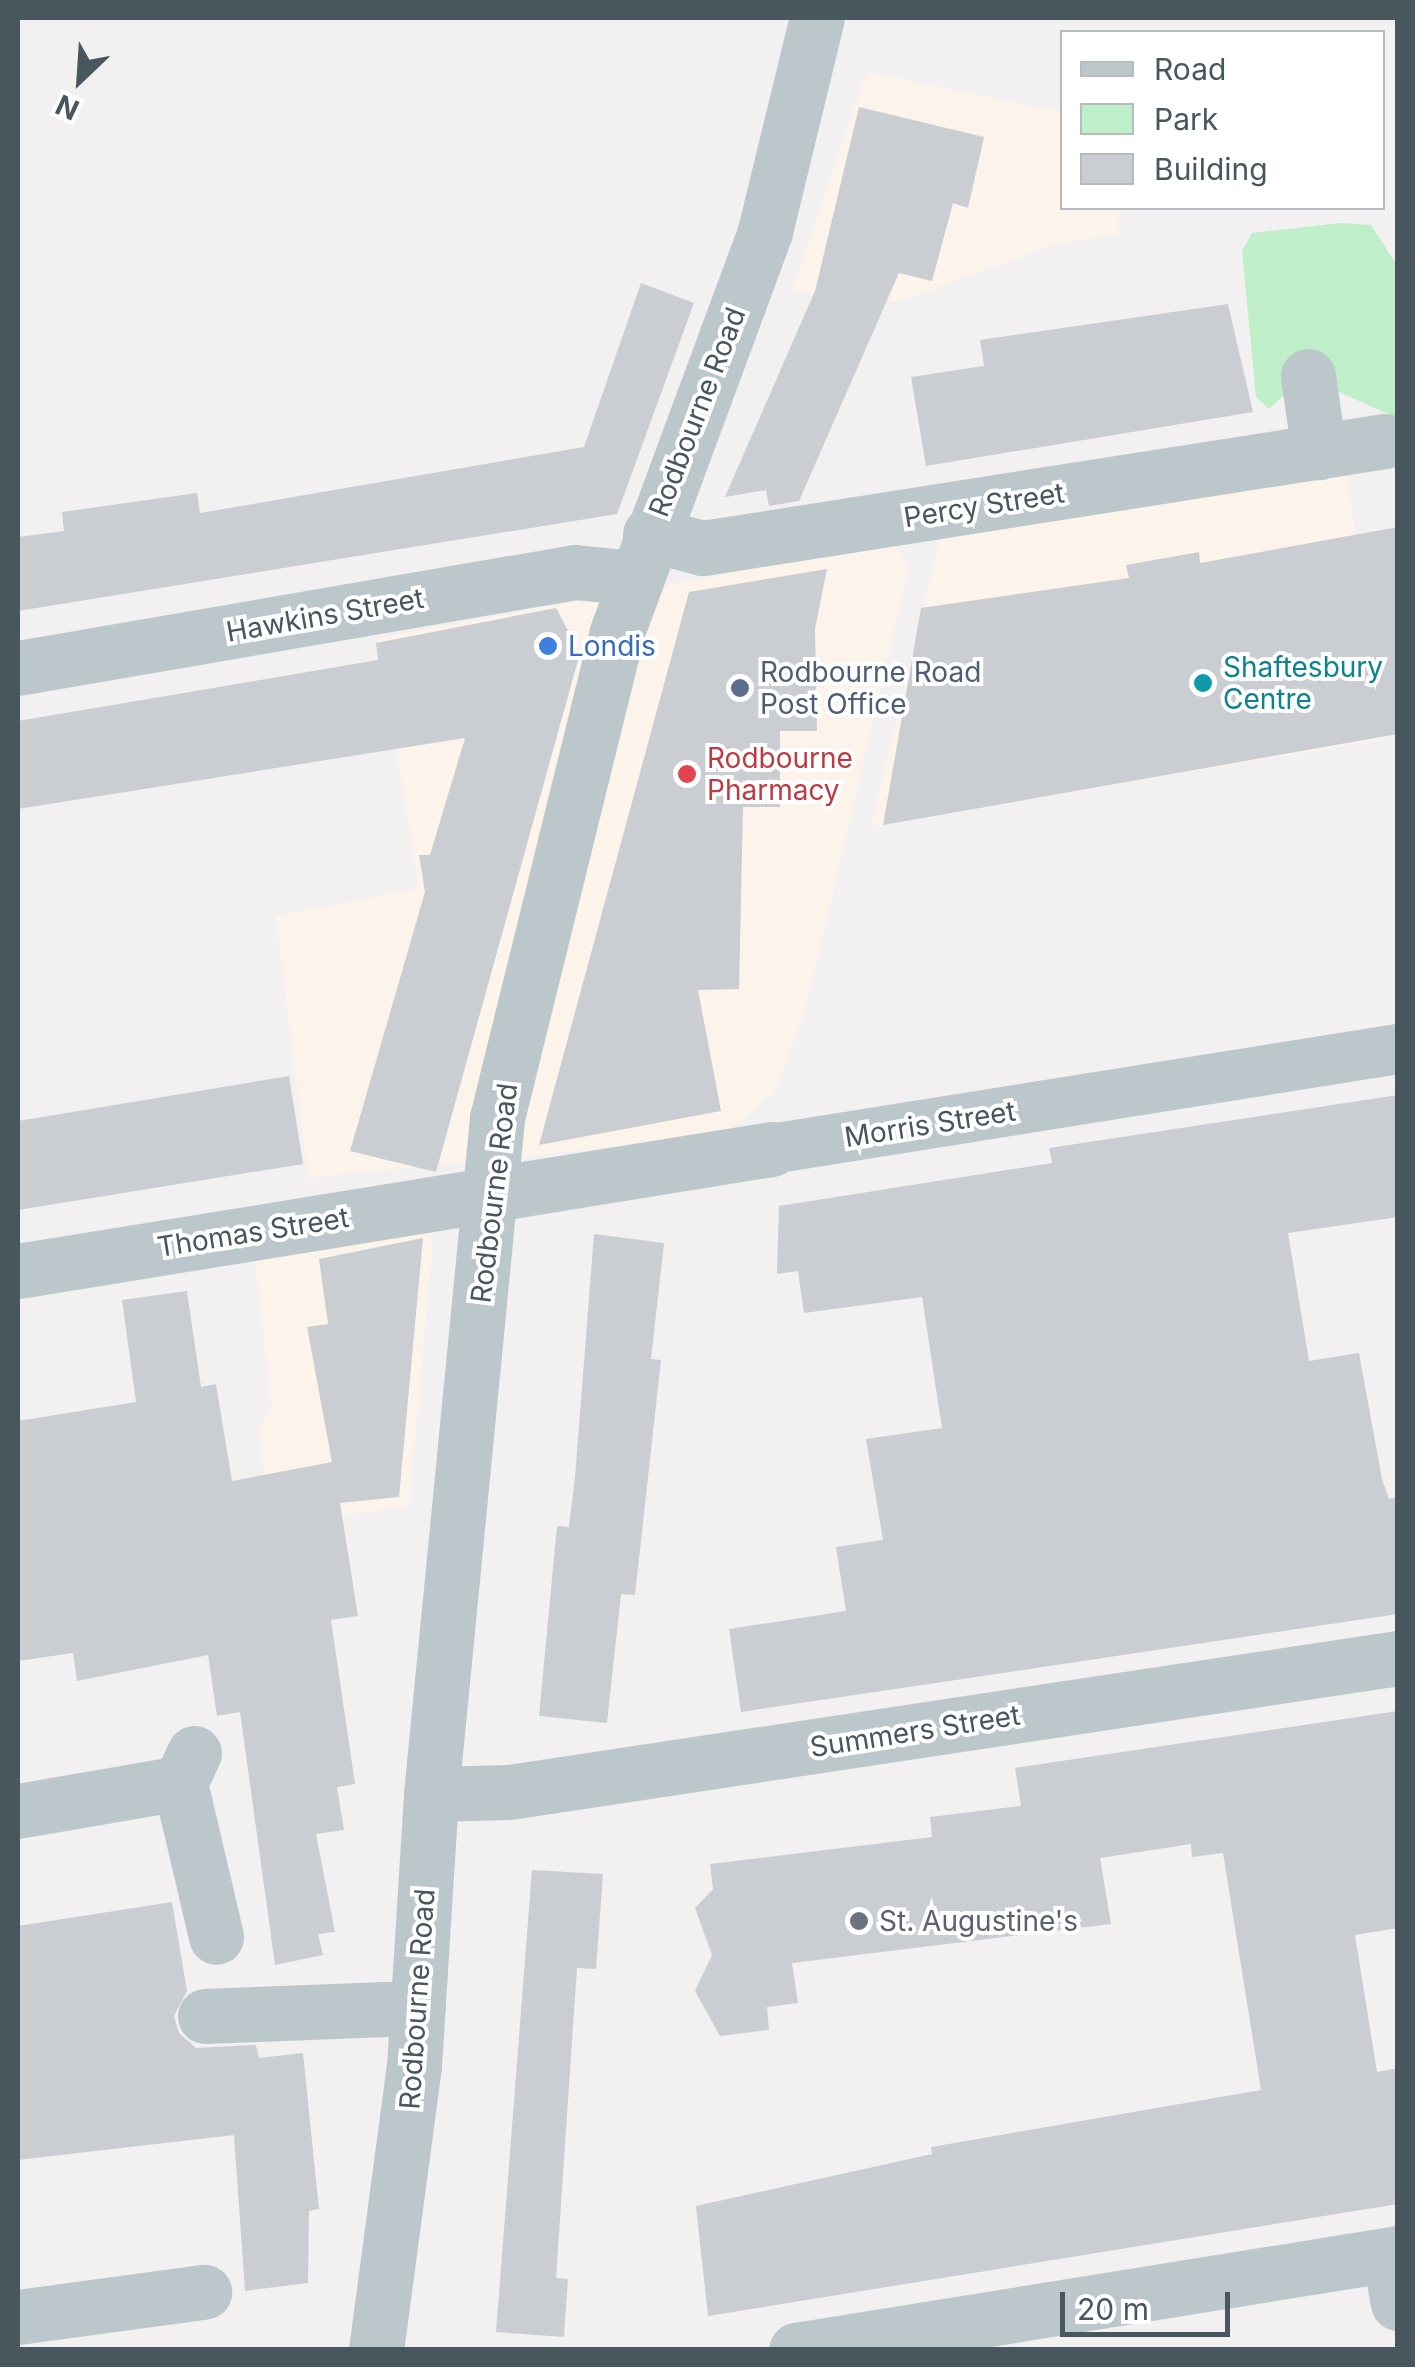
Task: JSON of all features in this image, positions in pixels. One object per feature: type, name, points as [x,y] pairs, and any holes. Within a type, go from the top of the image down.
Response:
[{"type":"street","name":"Rodbourne Road","points":[[376,2350],[418,2008],[431,1794],[488,1193],[552,881],[641,556],[765,230],[817,18]]},
{"type":"street","points":[[1308,376],[1318,452]]},
{"type":"street","name":"Percy Street","points":[[641,556],[1391,439]]},
{"type":"street","name":"Hawkins Street","points":[[18,668],[575,572],[641,556]]},
{"type":"street","name":"Morris Street","points":[[488,1193],[771,1150],[1379,1047]]},
{"type":"street","name":"Thomas Street","points":[[18,1271],[488,1193]]},
{"type":"street","name":"Summers Street","points":[[431,1794],[509,1792],[1398,1658]]},
{"type":"street","points":[[18,1811],[187,1768],[216,1937]]},
{"type":"street","points":[[205,2016],[418,2008]]},
{"type":"street","points":[[796,2350],[1395,2270]]},
{"type":"street","points":[[18,2317],[204,2292]]},
{"type":"shaded area","points":[[867,72],[1060,112],[1060,210],[1119,210],[1119,234],[1056,244],[898,302],[791,292]]},
{"type":"shaded area","points":[[1346,474],[1389,738],[871,826],[940,538]]},
{"type":"shaded area","points":[[895,543],[909,568],[805,1012],[774,1094],[721,1136],[308,1178],[276,916],[419,888],[378,638]]},
{"type":"shaded area","points":[[434,1231],[409,1507],[269,1523],[259,1427],[272,1410],[255,1261]]},
{"type":"green space","points":[[1341,223],[1371,225],[1397,265],[1397,418],[1333,389],[1285,394],[1269,409],[1256,397],[1242,251],[1252,233]]},
{"type":"building","points":[[859,107],[984,137],[968,208],[953,203],[932,281],[899,273],[799,501],[769,506],[766,490],[725,497],[815,291]]},
{"type":"building","points":[[641,283],[694,303],[617,514],[18,611],[18,537],[64,531],[62,512],[197,493],[200,513],[584,447]]},
{"type":"building","points":[[1228,304],[1253,412],[926,466],[911,377],[984,366],[980,340]]},
{"type":"building","name":"Shaftesbury Centre","points":[[1398,527],[1398,734],[883,825],[921,608],[1129,578],[1126,565],[1199,552],[1200,563]]},
{"type":"building","points":[[827,569],[815,629],[817,731],[780,731],[780,807],[743,807],[739,989],[698,990],[721,1111],[539,1145],[689,592]]},
{"type":"building","points":[[556,608],[580,653],[436,1172],[350,1151],[425,892],[419,855],[430,855],[465,738],[18,809],[18,721],[378,660],[376,643]]},
{"type":"building","points":[[289,1076],[303,1164],[18,1210],[18,1121]]},
{"type":"building","points":[[1398,1095],[1398,1217],[1288,1233],[1309,1361],[1359,1353],[1382,1479],[1389,1499],[1398,1497],[1398,1614],[741,1712],[729,1629],[846,1611],[836,1547],[883,1540],[866,1439],[942,1428],[922,1297],[804,1313],[798,1271],[777,1274],[779,1206],[1052,1163],[1049,1148]]},
{"type":"building","points":[[594,1234],[664,1243],[651,1359],[661,1360],[635,1595],[621,1594],[607,1723],[539,1716],[557,1526],[569,1527],[575,1477]]},
{"type":"building","points":[[423,1238],[399,1497],[340,1503],[358,1616],[331,1620],[355,1784],[337,1787],[344,1830],[316,1834],[335,1932],[318,1934],[323,1955],[275,1965],[240,1712],[217,1716],[208,1655],[77,1681],[73,1653],[18,1661],[18,1421],[136,1402],[122,1300],[187,1291],[201,1387],[216,1384],[232,1481],[332,1462],[307,1327],[328,1324],[319,1259]]},
{"type":"building","points":[[1398,1711],[1398,1928],[1355,1935],[1377,2072],[1398,2068],[1398,2204],[708,2316],[696,2206],[932,2154],[931,2147],[1261,2090],[1223,1853],[1192,1857],[1191,1844],[1100,1858],[1111,1924],[792,1963],[798,2003],[767,2007],[769,2030],[720,2036],[695,1991],[712,1955],[695,1908],[713,1889],[710,1864],[932,1837],[930,1817],[1021,1806],[1015,1768]]},
{"type":"building","points":[[532,1870],[603,1874],[596,1969],[577,1968],[556,2278],[568,2279],[564,2337],[496,2332]]},
{"type":"building","points":[[172,1902],[187,1991],[174,2016],[179,2033],[196,2048],[256,2045],[259,2058],[303,2053],[319,2209],[309,2211],[308,2283],[245,2291],[234,2135],[18,2160],[18,1926]]},
{"type":"place","name":"Londis","points":[[548,646]]},
{"type":"place","name":"Shaftesbury Centre","points":[[1203,683]]},
{"type":"place","name":"Rodbourne Road Post Office","points":[[740,688]]},
{"type":"place","name":"Rodbourne Pharmacy","points":[[687,774]]},
{"type":"place","name":"St. Augustine's","points":[[859,1921]]}]
